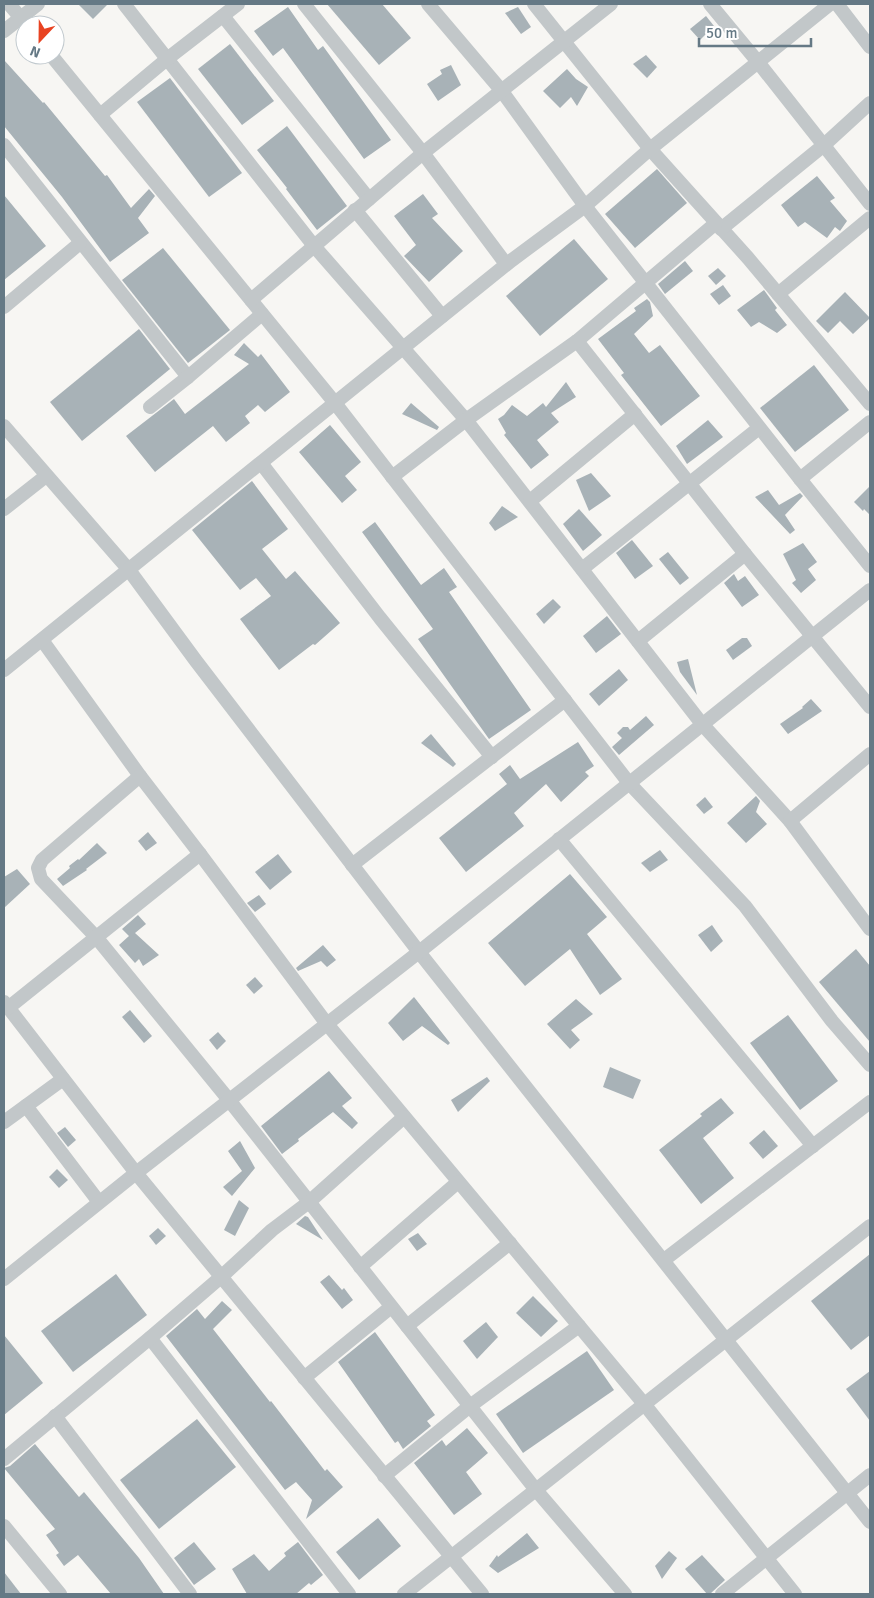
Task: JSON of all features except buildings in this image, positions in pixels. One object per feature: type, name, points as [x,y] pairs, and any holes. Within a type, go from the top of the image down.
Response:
[{"type":"street","points":[[9,4],[18,15]]},
{"type":"street","points":[[29,15],[38,4]]},
{"type":"street","points":[[124,4],[314,246],[466,420],[702,724],[790,821],[870,930]]},
{"type":"street","points":[[100,115],[167,59],[238,4]]},
{"type":"street","points":[[304,4],[423,153],[506,264]]},
{"type":"street","points":[[428,4],[501,90],[585,206],[870,566]]},
{"type":"street","points":[[534,4],[650,149],[778,294],[870,404]]},
{"type":"street","points":[[251,300],[423,153],[611,4]]},
{"type":"street","points":[[710,4],[870,204]]},
{"type":"street","points":[[4,670],[506,264],[585,206],[650,149],[830,4]]},
{"type":"street","points":[[836,4],[870,47]]},
{"type":"street","points":[[223,16],[369,199]]},
{"type":"street","points":[[59,65],[335,403],[629,783],[745,906],[832,1021],[870,1065]]},
{"type":"street","points":[[392,477],[466,420],[578,341],[645,283],[824,145],[870,103]]},
{"type":"street","points":[[4,145],[8,161],[80,243],[188,377]]},
{"type":"street","points":[[356,210],[442,316]]},
{"type":"street","points":[[778,294],[870,218]]},
{"type":"street","points":[[4,307],[80,243]]},
{"type":"street","points":[[150,407],[262,314]]},
{"type":"street","points":[[578,341],[745,554],[870,707]]},
{"type":"street","points":[[530,501],[635,414]]},
{"type":"street","points":[[800,479],[870,422]]},
{"type":"street","points":[[4,426],[129,570],[196,661],[419,952],[870,1522]]},
{"type":"street","points":[[582,569],[759,428]]},
{"type":"street","points":[[261,463],[380,618],[492,757]]},
{"type":"street","points":[[4,509],[46,476]]},
{"type":"street","points":[[638,642],[745,554]]},
{"type":"street","points":[[4,1279],[99,1202],[419,952],[870,590]]},
{"type":"street","points":[[42,640],[140,776],[327,1024],[645,1405],[796,1594]]},
{"type":"street","points":[[352,865],[565,700]]},
{"type":"street","points":[[790,821],[870,754]]},
{"type":"street","points":[[140,776],[42,860],[38,868],[40,879],[96,937],[229,1100],[536,1490],[625,1594]]},
{"type":"street","points":[[559,839],[813,1146]]},
{"type":"street","points":[[200,854],[96,937],[6,1005],[136,1173],[482,1594]]},
{"type":"street","points":[[4,1122],[63,1078]]},
{"type":"street","points":[[664,1260],[870,1102]]},
{"type":"street","points":[[26,1106],[99,1202]]},
{"type":"street","points":[[4,1459],[150,1338],[272,1230],[309,1202],[404,1117]]},
{"type":"street","points":[[360,1267],[458,1182]]},
{"type":"street","points":[[404,1594],[870,1226]]},
{"type":"street","points":[[407,1326],[510,1243]]},
{"type":"street","points":[[304,1378],[391,1306]]},
{"type":"street","points":[[384,1476],[470,1406],[579,1326]]},
{"type":"street","points":[[150,1338],[349,1594]]},
{"type":"street","points":[[55,1416],[190,1594]]},
{"type":"street","points":[[722,1594],[870,1475]]},
{"type":"street","points":[[4,1526],[60,1594]]}]
